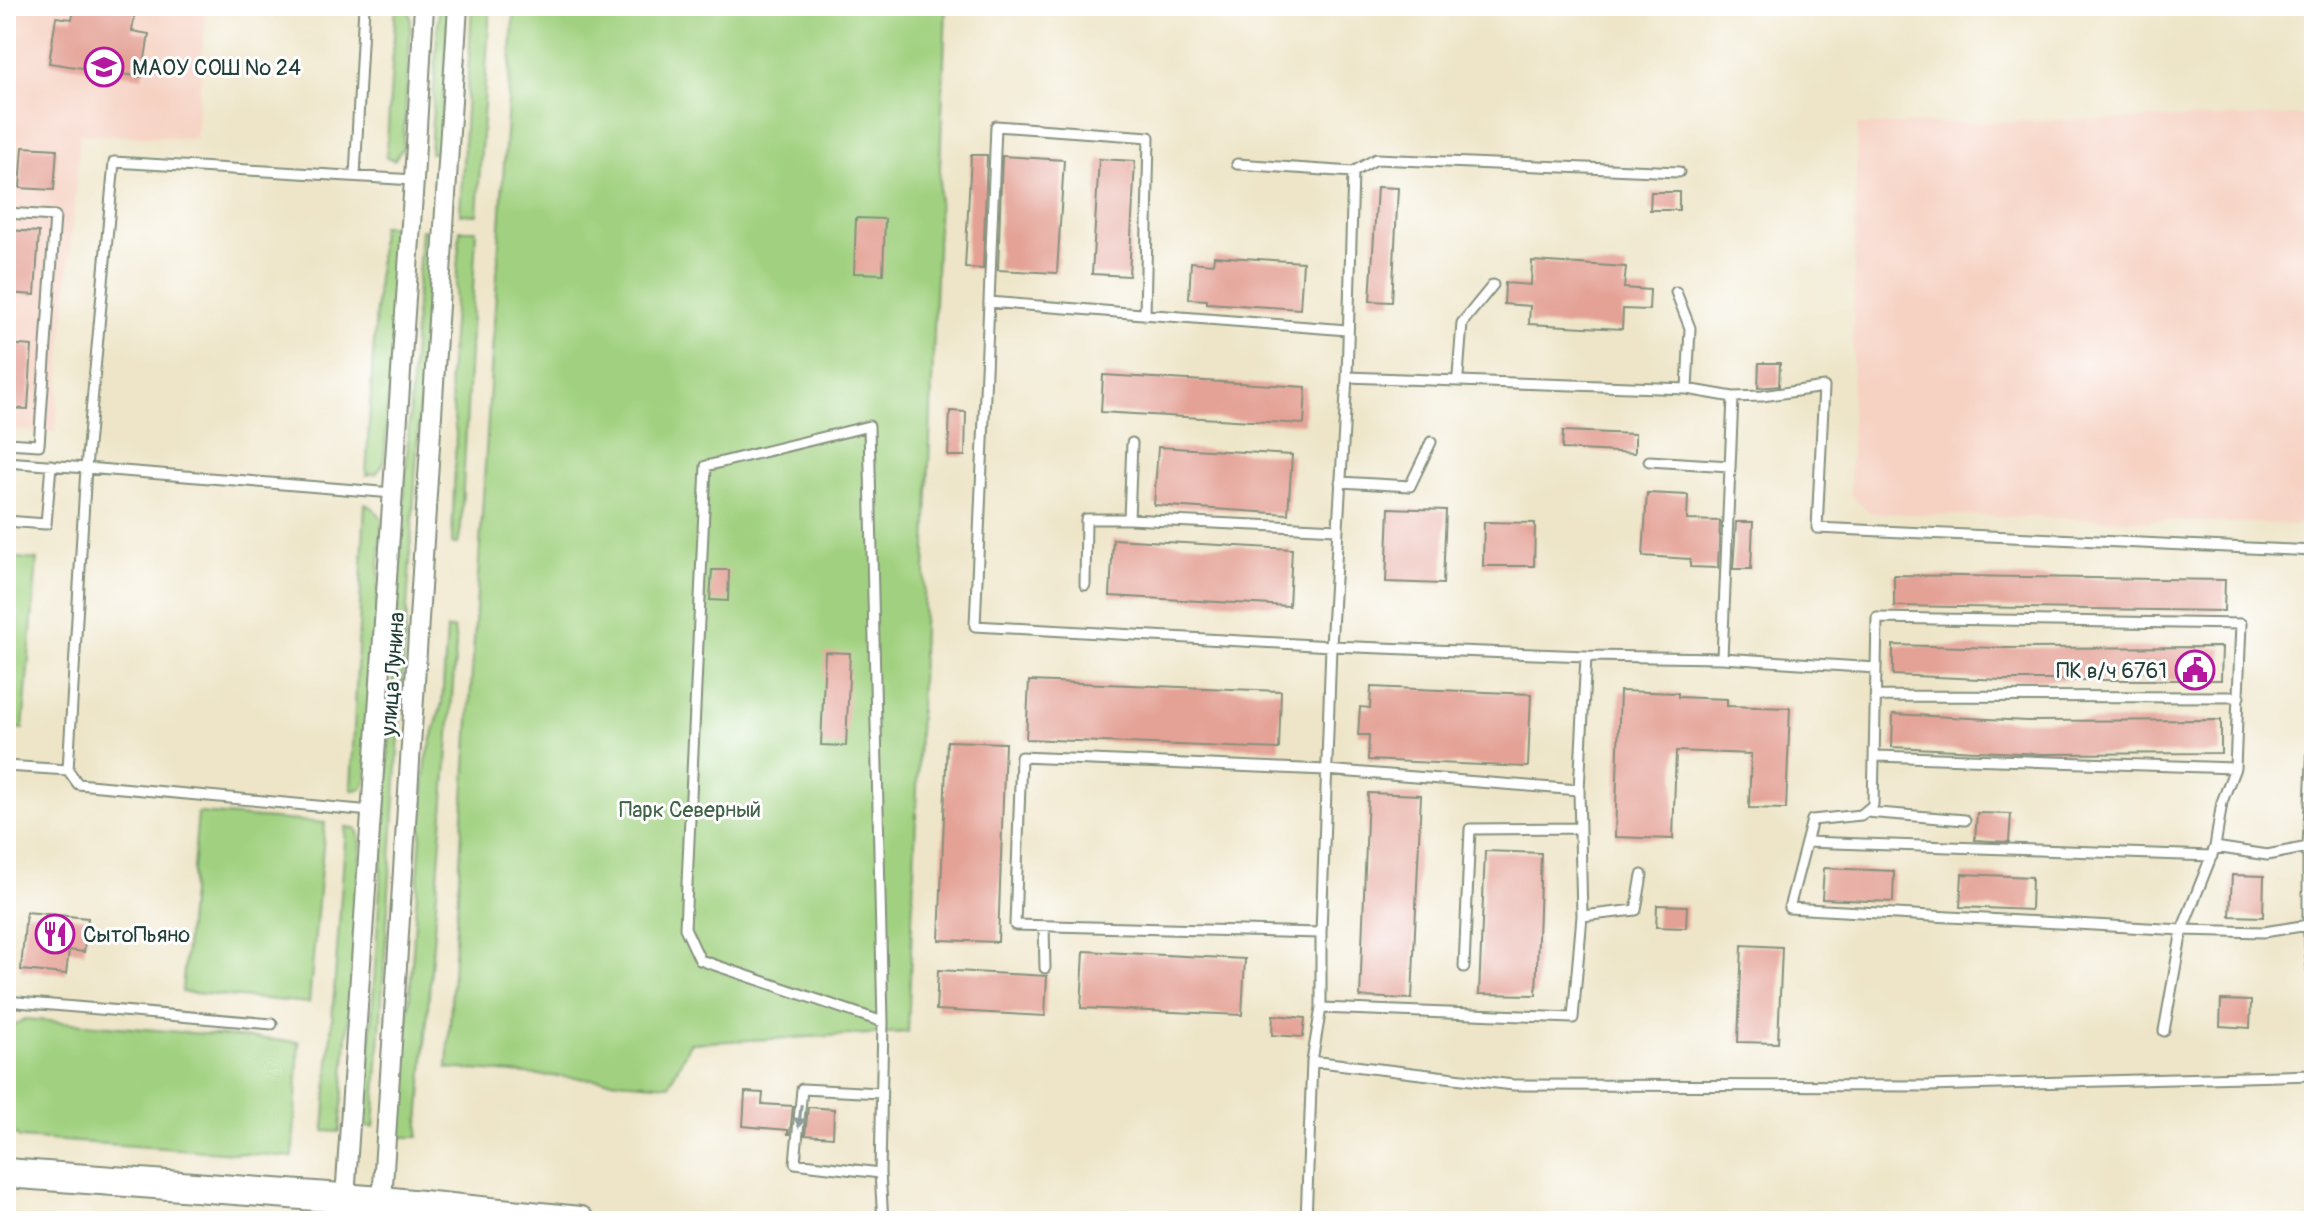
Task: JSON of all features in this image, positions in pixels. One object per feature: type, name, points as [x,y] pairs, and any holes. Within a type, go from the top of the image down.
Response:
[{"type":"main road","points":[[6,1173],[382,1201],[580,1221]]},
{"type":"street","name":"улица Лунина","points":[[345,1198],[424,6]]},
{"type":"street","name":"улица Лунина","points":[[382,1201],[458,6]]},
{"type":"street","points":[[414,180],[447,183]]},
{"type":"lane","points":[[355,176],[364,6]]},
{"type":"lane","points":[[1145,315],[1149,137],[996,126],[975,626],[1331,646],[1722,658],[1876,668]]},
{"type":"lane","points":[[1237,164],[1353,172],[1376,159],[1679,172]]},
{"type":"lane","points":[[371,811],[78,784],[68,770],[86,468],[114,162],[414,180]]},
{"type":"lane","points":[[1306,1221],[1312,1061],[1321,1008],[1326,770],[1347,377],[1353,172]]},
{"type":"lane","points":[[6,213],[55,216],[39,445],[6,443]]},
{"type":"lane","points":[[1458,376],[1462,323],[1493,285]]},
{"type":"lane","points":[[1676,292],[1690,328],[1687,389]]},
{"type":"lane","points":[[989,302],[1347,330]]},
{"type":"lane","points":[[1347,377],[1687,389],[1733,397],[1824,387],[1817,528],[2314,551]]},
{"type":"lane","points":[[1722,658],[1733,397]]},
{"type":"lane","points":[[883,1022],[700,960],[685,928],[706,466],[869,426],[883,1022],[880,1173],[883,1221]]},
{"type":"lane","points":[[1340,482],[1410,486],[1431,442]]},
{"type":"lane","points":[[1129,519],[1132,443]]},
{"type":"lane","points":[[1649,461],[1730,466]]},
{"type":"lane","points":[[6,462],[393,493]]},
{"type":"lane","points":[[6,521],[46,524],[51,465]]},
{"type":"lane","points":[[1085,585],[1086,519],[1337,529]]},
{"type":"lane","points":[[2164,1031],[2182,930],[2213,852],[2222,802],[2235,768],[2241,624],[1877,618],[1873,805],[1861,815],[1812,820],[1789,908],[2182,930],[2264,932],[2308,925]]},
{"type":"lane","points":[[1321,1008],[1573,1018],[1582,916],[1579,790],[1586,656]]},
{"type":"lane","points":[[1877,696],[2239,697]]},
{"type":"lane","points":[[2314,722],[2308,847],[2308,925],[2314,989]]},
{"type":"lane","points":[[1876,756],[2235,768]]},
{"type":"lane","points":[[1321,933],[1015,925],[1021,757],[1326,770],[1579,790]]},
{"type":"lane","points":[[6,766],[68,770]]},
{"type":"lane","points":[[1866,812],[1965,820]]},
{"type":"lane","points":[[1464,967],[1470,829],[1580,828]]},
{"type":"lane","points":[[1806,842],[2267,855],[2308,847]]},
{"type":"lane","points":[[1582,916],[1636,910],[1642,875]]},
{"type":"lane","points":[[1044,926],[1045,968]]},
{"type":"lane","points":[[6,1001],[272,1024]]},
{"type":"lane","points":[[1312,1061],[1513,1085],[1928,1086],[2314,1075]]},
{"type":"lane","points":[[880,1173],[795,1163],[802,1089],[881,1093]]},
{"type":"shaded area","points":[[6,6],[206,6],[196,139],[80,134],[55,432],[6,429]]},
{"type":"shaded area","points":[[2314,115],[2314,525],[1870,513],[1850,494],[1857,125]]},
{"type":"green space","points":[[396,6],[409,6],[411,21],[403,148],[394,160],[386,157]]},
{"type":"green space","points":[[439,6],[449,6],[440,153],[430,153]]},
{"type":"green space","points":[[472,6],[490,6],[477,215],[460,214]]},
{"type":"green space","name":"Парк Северный","points":[[514,6],[946,6],[908,1032],[690,1043],[669,1085],[447,1068]]},
{"type":"green space","points":[[381,226],[400,227],[384,463],[377,473],[366,475]]},
{"type":"green space","points":[[421,230],[431,231],[374,1127],[365,1127]]},
{"type":"green space","points":[[460,230],[476,230],[461,528],[458,544],[452,544],[456,434],[449,378]]},
{"type":"green space","points":[[365,504],[373,508],[382,520],[366,781],[362,789],[351,790]]},
{"type":"green space","points":[[6,557],[37,560],[23,729],[6,727]]},
{"type":"green space","points":[[447,629],[454,629],[456,645],[418,1137],[400,1137],[426,761],[442,703]]},
{"type":"green space","points":[[198,813],[325,823],[309,1003],[182,992]]},
{"type":"green space","points":[[346,827],[357,829],[361,844],[340,1132],[324,1131]]},
{"type":"green space","points":[[25,1019],[299,1042],[293,1157],[20,1138],[6,1124],[4,1091],[11,1028]]},
{"type":"building","points":[[75,6],[136,6],[132,31],[149,34],[142,77],[49,63],[56,17],[72,19]]},
{"type":"building","points":[[23,147],[57,149],[54,190],[20,188]]},
{"type":"building","points":[[971,155],[987,155],[983,269],[965,268]]},
{"type":"building","points":[[1002,156],[1064,160],[1057,273],[998,270]]},
{"type":"building","points":[[1099,159],[1135,161],[1129,276],[1092,274]]},
{"type":"building","points":[[1377,187],[1398,188],[1392,302],[1370,301]]},
{"type":"building","points":[[1651,192],[1679,192],[1679,210],[1650,210]]},
{"type":"building","points":[[856,218],[885,219],[883,274],[854,273]]},
{"type":"building","points":[[6,230],[39,232],[35,295],[6,293]]},
{"type":"building","points":[[1214,256],[1303,262],[1300,309],[1189,299],[1191,262],[1213,264]]},
{"type":"building","points":[[1532,261],[1626,267],[1624,288],[1650,290],[1649,310],[1623,309],[1622,329],[1529,324],[1530,306],[1504,304],[1505,283],[1531,285]]},
{"type":"building","points":[[6,344],[32,346],[28,409],[6,408]]},
{"type":"building","points":[[1759,363],[1780,363],[1779,386],[1758,388]]},
{"type":"building","points":[[1103,375],[1306,387],[1304,424],[1101,412]]},
{"type":"building","points":[[950,411],[966,412],[965,456],[948,456]]},
{"type":"building","points":[[1563,431],[1635,434],[1635,453],[1562,449]]},
{"type":"building","points":[[1158,447],[1292,455],[1288,514],[1154,505]]},
{"type":"building","points":[[1647,493],[1688,495],[1687,520],[1720,521],[1718,568],[1690,567],[1690,559],[1643,556]]},
{"type":"building","points":[[1389,508],[1446,510],[1443,584],[1386,582]]},
{"type":"building","points":[[1484,522],[1535,523],[1534,566],[1483,566]]},
{"type":"building","points":[[1736,522],[1753,522],[1751,569],[1733,569]]},
{"type":"building","points":[[1113,539],[1292,549],[1289,606],[1110,596]]},
{"type":"building","points":[[712,570],[729,570],[728,601],[710,600]]},
{"type":"building","points":[[1894,575],[2225,580],[2224,611],[1894,606]]},
{"type":"building","points":[[1893,645],[2222,647],[2221,680],[2002,680],[1893,675]]},
{"type":"building","points":[[825,652],[850,653],[846,746],[821,745]]},
{"type":"building","points":[[1029,681],[1281,691],[1279,749],[1026,739]]},
{"type":"building","points":[[1371,687],[1531,694],[1528,767],[1368,760],[1369,735],[1358,735],[1360,707],[1370,708]]},
{"type":"building","points":[[1620,691],[1727,699],[1727,706],[1790,708],[1786,809],[1749,808],[1751,754],[1676,751],[1673,839],[1615,837]]},
{"type":"building","points":[[1893,714],[2027,721],[2221,720],[2221,753],[2042,754],[1892,747]]},
{"type":"building","points":[[947,741],[1005,743],[998,942],[939,940]]},
{"type":"building","points":[[1368,793],[1421,795],[1412,999],[1360,997]]},
{"type":"building","points":[[1977,813],[2011,814],[2009,842],[1975,840]]},
{"type":"building","points":[[1485,851],[1541,853],[1536,995],[1479,994]]},
{"type":"building","points":[[1824,868],[1894,871],[1893,902],[1822,899]]},
{"type":"building","points":[[1962,874],[2032,877],[2031,910],[1960,907]]},
{"type":"building","points":[[2232,875],[2264,876],[2263,917],[2230,916]]},
{"type":"building","points":[[1657,905],[1687,906],[1686,928],[1656,927]]},
{"type":"building","name":"СытоПьяно","points":[[26,912],[88,918],[84,952],[69,950],[66,974],[21,970]]},
{"type":"building","points":[[1742,945],[1782,947],[1778,1043],[1738,1042]]},
{"type":"building","points":[[1084,951],[1245,959],[1242,1015],[1081,1008]]},
{"type":"building","points":[[938,970],[1047,976],[1045,1016],[936,1010]]},
{"type":"building","points":[[2221,1000],[2251,1001],[2250,1028],[2220,1026]]},
{"type":"building","points":[[1273,1015],[1305,1018],[1303,1037],[1272,1035]]},
{"type":"building","points":[[745,1092],[763,1093],[762,1104],[793,1106],[790,1134],[788,1130],[743,1126]]},
{"type":"building","points":[[808,1107],[834,1109],[833,1137],[805,1135]]},
{"type":"place","name":"МАОУ СОШ № 24","points":[[104,67]]},
{"type":"place","name":"ПК в/ч 6761","points":[[2195,670]]},
{"type":"place","name":"СытоПьяно","points":[[55,934]]}]
